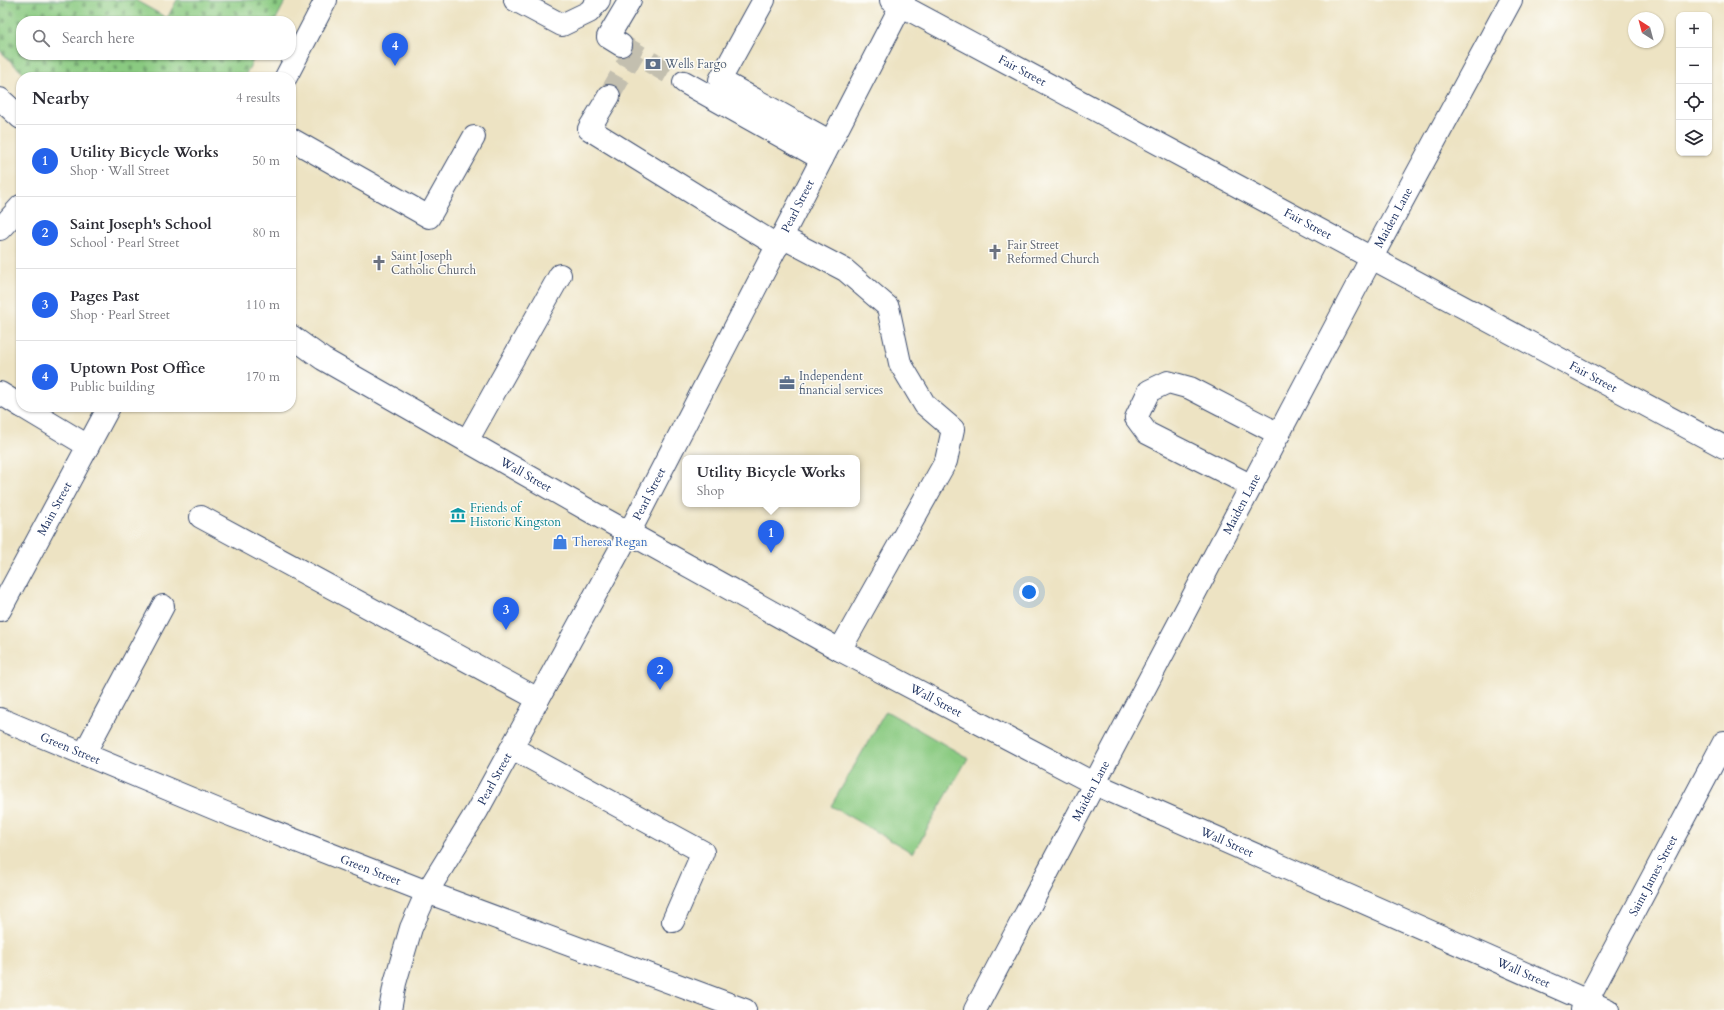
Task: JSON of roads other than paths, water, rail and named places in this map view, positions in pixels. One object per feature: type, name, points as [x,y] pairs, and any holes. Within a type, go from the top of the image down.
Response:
[{"type":"street","points":[[296,58],[326,0]]},
{"type":"street","points":[[515,0],[562,25],[589,12],[599,0]]},
{"type":"street","points":[[621,45],[608,38],[630,0]]},
{"type":"street","points":[[764,0],[720,80],[827,150]]},
{"type":"street","name":"Maiden Lane","points":[[975,1010],[1372,257],[1511,0]]},
{"type":"street","name":"Pearl Street","points":[[390,1010],[395,983],[411,928],[427,892],[477,811],[629,533],[827,150],[899,2]]},
{"type":"street","name":"Fair Street","points":[[899,2],[1724,447]]},
{"type":"street","points":[[289,72],[295,60]]},
{"type":"street","points":[[684,82],[827,150]]},
{"type":"street","points":[[609,96],[589,129],[780,242],[844,270],[888,307],[900,363],[925,405],[953,429],[946,461],[840,650]]},
{"type":"street","points":[[0,99],[16,113]]},
{"type":"street","points":[[296,142],[430,217],[474,137]]},
{"type":"street","points":[[0,229],[16,211]]},
{"type":"street","points":[[467,440],[560,275]]},
{"type":"street","name":"Wall Street","points":[[296,340],[323,359],[629,533],[840,650],[1095,784],[1584,1006],[1608,1010]]},
{"type":"street","points":[[1252,486],[1147,433],[1136,418],[1149,391],[1168,382],[1190,388],[1279,434]]},
{"type":"street","points":[[0,393],[16,402]]},
{"type":"street","points":[[32,412],[88,446]]},
{"type":"street","name":"Main Street","points":[[0,610],[106,412]]},
{"type":"street","points":[[201,517],[538,699]]},
{"type":"street","points":[[84,754],[163,606]]},
{"type":"street","name":"Green Street","points":[[0,719],[222,812],[427,892],[745,1010]]},
{"type":"street","name":"Saint James Street","points":[[1584,1006],[1724,742]]},
{"type":"street","points":[[512,748],[703,852],[674,921]]},
{"type":"tunnel","points":[[621,45],[684,82]]},
{"type":"tunnel","points":[[609,96],[634,52]]},
{"type":"place","name":"Wells Fargo","points":[[653,64]]},
{"type":"place","name":"Uptown Post Office","points":[[395,66]]},
{"type":"place","name":"Fair Street Reformed Church","points":[[995,252]]},
{"type":"place","name":"Saint Joseph Catholic Church","points":[[379,263]]},
{"type":"place","name":"Independent financial services","points":[[787,383]]},
{"type":"place","name":"Friends of Historic Kingston","points":[[458,515]]},
{"type":"place","name":"Theresa Regan","points":[[560,542]]},
{"type":"place","name":"Utility Bicycle Works","points":[[771,553]]},
{"type":"place","name":"Pages Past","points":[[506,630]]},
{"type":"place","name":"Saint Joseph's School","points":[[660,690]]}]
